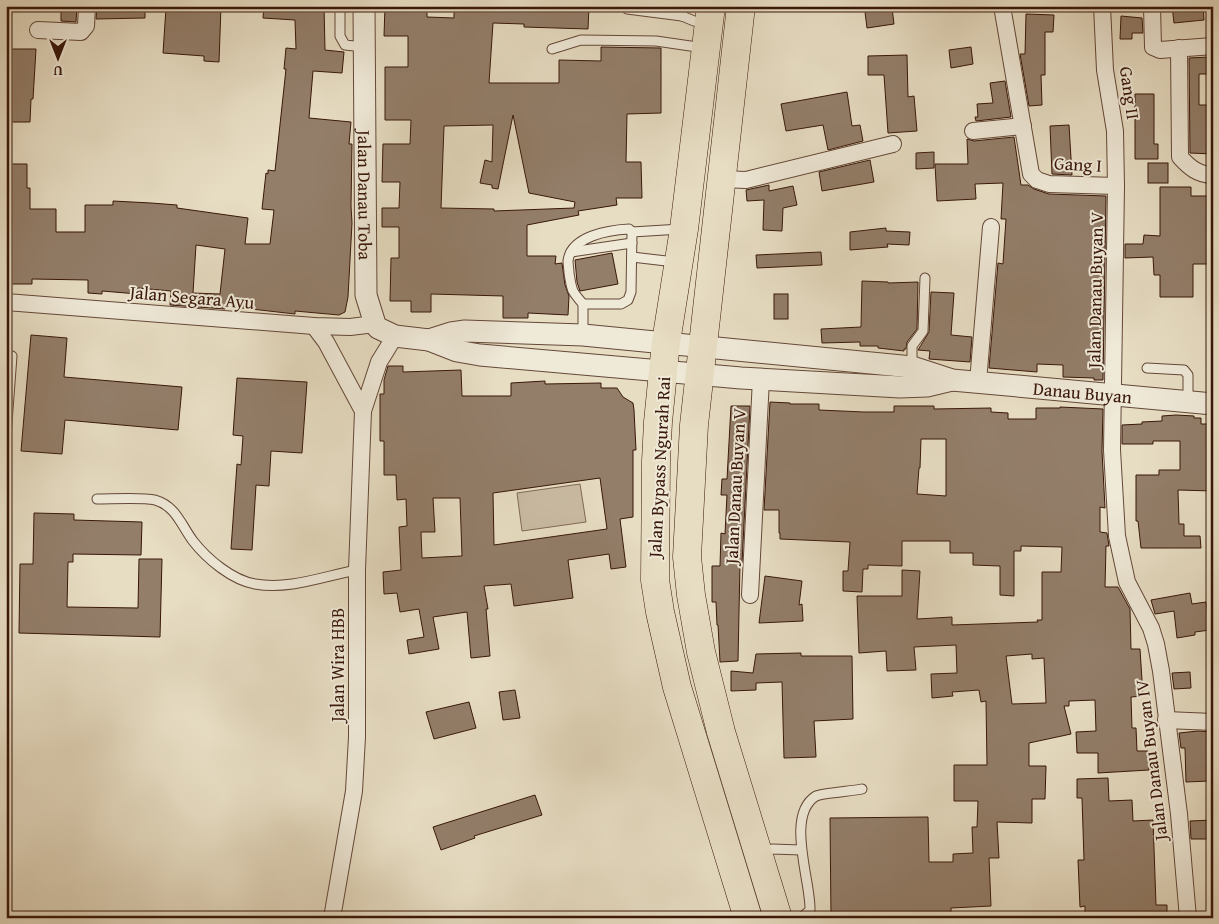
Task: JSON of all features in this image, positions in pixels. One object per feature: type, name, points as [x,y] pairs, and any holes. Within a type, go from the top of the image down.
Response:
[{"type":"highway","name":"Jalan Bypass Ngurah Rai","points":[[741,6],[693,436],[688,557],[691,595],[701,652],[721,732],[778,918]]},
{"type":"highway","name":"Jalan Bypass Ngurah Rai","points":[[709,26],[684,229],[663,371],[656,461],[655,580],[669,656],[748,918]]},
{"type":"highway","points":[[693,740],[721,732]]},
{"type":"street","points":[[38,30],[81,32],[86,26],[87,6]]},
{"type":"street","name":"Jalan Danau Toba","points":[[364,6],[366,295],[374,324]]},
{"type":"street","points":[[973,131],[1023,126],[1002,6]]},
{"type":"street","name":"Gang II","points":[[1102,6],[1106,70],[1115,131],[1116,186]]},
{"type":"street","points":[[1152,6],[1153,47],[1160,50],[1213,46]]},
{"type":"street","points":[[1179,48],[1180,157],[1190,168],[1206,175],[1213,175]]},
{"type":"street","name":"Gang I","points":[[1023,126],[1030,174],[1037,180],[1049,184],[1116,186]]},
{"type":"street","points":[[722,179],[746,180],[893,144]]},
{"type":"street","name":"Jalan Danau Buyan V","points":[[1114,395],[1116,186]]},
{"type":"street","points":[[978,382],[991,227]]},
{"type":"street","name":"Jalan Segara Ayu","points":[[6,302],[314,326],[350,328],[374,324]]},
{"type":"street","points":[[374,324],[395,336],[429,340],[457,351],[480,355],[700,374]]},
{"type":"street","points":[[314,326],[326,342],[363,411]]},
{"type":"street","points":[[429,340],[451,333],[464,332],[583,335],[703,346]]},
{"type":"street","name":"Jalan Wira HBB","points":[[332,918],[354,791],[357,570],[363,411],[379,362],[395,336]]},
{"type":"street","name":"Danau Buyan","points":[[703,346],[912,367],[952,380],[1213,404]]},
{"type":"street","name":"Danau Buyan","points":[[700,374],[900,387],[926,386],[952,380]]},
{"type":"street","name":"Jalan Danau Buyan V","points":[[750,595],[760,379]]},
{"type":"street","name":"Jalan Danau Buyan IV","points":[[1114,395],[1112,450],[1117,536],[1128,582],[1144,612],[1156,644],[1179,814],[1188,918]]},
{"type":"street","points":[[1166,720],[1213,722]]},
{"type":"lane","points":[[340,6],[340,36],[345,45],[364,47]]},
{"type":"lane","points":[[682,6],[682,16]]},
{"type":"lane","points":[[627,9],[682,16],[709,26]]},
{"type":"lane","points":[[552,49],[581,40],[656,41],[709,26]]},
{"type":"lane","points":[[583,335],[583,304],[572,292],[568,262],[571,252],[578,243],[590,236],[623,229],[629,229],[632,232],[684,229]]},
{"type":"lane","points":[[583,304],[621,304],[628,300],[631,292],[632,232]]},
{"type":"lane","points":[[571,252],[632,243]]},
{"type":"lane","points":[[632,258],[678,263]]},
{"type":"lane","points":[[912,367],[912,346],[923,331],[925,278]]},
{"type":"lane","points":[[6,436],[12,356]]},
{"type":"lane","points":[[1147,368],[1184,370],[1188,375],[1188,402]]},
{"type":"lane","points":[[97,499],[153,499],[165,504],[176,514],[193,541],[213,562],[254,584],[280,586],[357,570]]},
{"type":"lane","points":[[801,918],[810,910],[801,850],[802,820],[807,806],[817,796],[862,789]]},
{"type":"lane","points":[[758,854],[776,849],[801,850]]},
{"type":"shaded area","points":[[580,484],[586,522],[522,531],[517,493]]},
{"type":"building","points":[[61,6],[77,6],[76,22],[61,21]]},
{"type":"building","points":[[97,6],[145,6],[145,18],[96,19]]},
{"type":"building","points":[[206,6],[221,6],[219,62],[204,61],[204,56],[163,53],[166,8],[206,8]]},
{"type":"building","points":[[264,6],[324,6],[325,50],[344,52],[342,73],[313,71],[309,118],[351,122],[349,144],[352,144],[352,223],[348,297],[345,312],[339,315],[295,311],[295,314],[225,306],[225,309],[170,305],[171,291],[138,288],[138,294],[102,291],[102,294],[88,293],[88,280],[32,279],[32,284],[9,284],[7,233],[9,233],[9,201],[6,201],[6,164],[27,164],[27,188],[30,188],[30,209],[56,209],[56,232],[85,232],[85,205],[113,205],[113,201],[151,203],[177,205],[177,208],[248,218],[245,244],[270,244],[274,210],[262,209],[266,173],[268,174],[268,170],[275,171],[286,69],[284,69],[286,48],[296,49],[295,20],[263,18]],"holes":[[[196,245],[225,249],[220,294],[193,293]]]},
{"type":"building","points":[[385,6],[402,6],[402,10],[427,10],[427,17],[454,18],[454,6],[589,6],[588,29],[524,27],[524,24],[493,23],[489,83],[559,83],[559,60],[601,61],[601,47],[661,48],[661,113],[627,114],[626,162],[641,162],[642,198],[616,198],[617,205],[578,211],[579,215],[527,225],[527,256],[556,256],[555,264],[562,263],[565,285],[569,296],[568,315],[528,313],[528,318],[503,318],[503,296],[431,294],[431,312],[411,312],[411,301],[390,301],[391,258],[399,258],[399,227],[382,227],[382,208],[399,208],[400,182],[382,182],[383,144],[410,144],[411,120],[385,120],[385,67],[408,67],[408,36],[384,36]],"holes":[[[513,115],[529,193],[575,202],[574,208],[494,211],[494,209],[441,208],[444,126],[493,125],[492,162],[485,160],[480,183],[492,185],[492,188],[498,189]]]},
{"type":"building","points":[[1172,6],[1203,6],[1204,20],[1174,23]]},
{"type":"building","points":[[892,8],[894,24],[867,28],[865,12]]},
{"type":"building","points":[[1026,14],[1054,15],[1053,32],[1045,32],[1045,75],[1041,75],[1042,105],[1029,106],[1020,54],[1025,54]]},
{"type":"building","points":[[1121,16],[1142,18],[1143,33],[1132,33],[1132,39],[1120,39]]},
{"type":"building","points":[[971,47],[973,64],[951,68],[949,50]]},
{"type":"building","points":[[6,49],[36,49],[30,122],[6,122]]},
{"type":"building","points":[[907,55],[908,97],[914,96],[917,131],[888,133],[884,75],[868,75],[868,56]]},
{"type":"building","points":[[1209,57],[1209,74],[1199,74],[1199,105],[1209,105],[1209,118],[1213,118],[1213,154],[1190,153],[1189,58]]},
{"type":"building","points":[[1005,81],[1011,117],[976,121],[975,117],[978,117],[977,104],[993,103],[990,83]]},
{"type":"building","points":[[847,92],[852,126],[860,125],[863,141],[828,150],[823,125],[786,131],[781,104]]},
{"type":"building","points":[[1135,94],[1154,94],[1154,144],[1158,144],[1158,159],[1135,159]]},
{"type":"building","points":[[1069,125],[1072,175],[1052,174],[1050,126]]},
{"type":"building","points":[[1014,137],[1021,185],[1028,185],[1049,194],[1106,196],[1103,380],[1063,377],[1063,365],[1037,364],[1037,372],[989,368],[998,263],[1003,264],[1006,219],[1001,219],[1003,183],[975,184],[976,199],[937,201],[935,164],[968,164],[967,139],[974,141]]},
{"type":"building","points":[[934,152],[934,168],[916,169],[916,153]]},
{"type":"building","points":[[870,160],[874,182],[822,191],[819,172]]},
{"type":"building","points":[[1148,163],[1168,163],[1168,183],[1148,183]]},
{"type":"building","points":[[769,185],[769,191],[793,186],[797,205],[783,208],[782,231],[763,230],[764,200],[747,201],[746,190]]},
{"type":"building","points":[[1160,187],[1191,187],[1191,196],[1209,196],[1211,222],[1209,222],[1209,249],[1213,249],[1213,264],[1193,264],[1193,297],[1160,297],[1160,275],[1154,275],[1153,257],[1125,258],[1125,244],[1143,244],[1144,235],[1160,236]]},
{"type":"building","points":[[886,228],[886,231],[910,232],[909,245],[887,244],[888,247],[850,250],[850,232]]},
{"type":"building","points":[[821,252],[822,265],[757,268],[756,255]]},
{"type":"building","points":[[612,253],[618,284],[580,291],[577,282],[575,260]]},
{"type":"building","points":[[862,281],[888,283],[918,282],[917,329],[907,342],[904,351],[878,348],[878,346],[860,346],[860,342],[822,343],[821,329],[861,327]]},
{"type":"building","points":[[931,292],[954,293],[951,335],[972,337],[970,362],[929,359],[930,351],[918,350],[929,332]]},
{"type":"building","points":[[774,294],[788,294],[788,319],[774,319]]},
{"type":"building","points":[[31,335],[67,338],[64,377],[182,387],[178,430],[65,420],[62,454],[21,451]]},
{"type":"building","points":[[388,366],[403,366],[403,372],[461,370],[462,396],[511,396],[511,383],[545,381],[545,384],[601,383],[601,388],[617,388],[623,397],[633,403],[634,410],[636,450],[633,450],[633,517],[620,519],[626,567],[611,569],[609,554],[568,560],[573,598],[514,606],[511,584],[484,586],[488,609],[486,609],[490,656],[471,658],[467,612],[433,617],[439,649],[409,654],[407,640],[424,637],[419,609],[400,612],[397,593],[384,594],[383,572],[401,570],[399,527],[407,526],[406,499],[397,500],[396,475],[384,475],[384,441],[380,441],[380,394],[384,394],[384,380]],"holes":[[[600,478],[607,529],[494,545],[493,493]],[[433,498],[460,498],[462,556],[422,558],[421,532],[435,532]]]},
{"type":"building","points":[[237,378],[307,382],[302,453],[271,451],[269,486],[256,485],[252,550],[231,549],[237,464],[241,465],[243,436],[233,435]]},
{"type":"building","points":[[770,402],[819,404],[819,410],[864,412],[894,412],[894,406],[934,406],[934,409],[991,408],[991,412],[1008,413],[1008,419],[1036,419],[1036,408],[1103,409],[1102,451],[1105,508],[1100,507],[1100,532],[1107,533],[1109,546],[1106,546],[1105,587],[1118,587],[1130,609],[1131,649],[1140,649],[1143,696],[1131,697],[1132,728],[1136,728],[1137,751],[1148,751],[1149,770],[1098,773],[1098,753],[1077,753],[1076,732],[1096,731],[1095,700],[1069,701],[1069,706],[1064,706],[1071,734],[1029,743],[1029,766],[1046,766],[1045,799],[1032,799],[1032,823],[997,822],[999,858],[989,858],[991,906],[951,908],[951,918],[831,918],[830,818],[928,817],[929,862],[953,862],[953,854],[973,853],[972,827],[977,827],[978,801],[954,801],[954,765],[987,765],[986,701],[981,702],[979,690],[952,692],[953,696],[932,698],[931,674],[957,673],[956,645],[914,647],[916,670],[887,671],[886,651],[859,653],[857,596],[902,596],[902,570],[920,571],[917,619],[952,617],[952,625],[1038,622],[1037,620],[1042,620],[1042,572],[1061,572],[1062,547],[1021,546],[1021,551],[1014,551],[1014,596],[1000,595],[1000,566],[973,565],[973,553],[950,553],[950,541],[902,541],[902,566],[868,565],[868,569],[863,569],[862,592],[843,591],[843,571],[848,571],[850,542],[780,539],[779,510],[764,510]],"holes":[[[921,439],[946,439],[946,496],[917,494]],[[1032,654],[1032,659],[1044,658],[1046,703],[1012,704],[1006,656]]]},
{"type":"building","points":[[731,406],[750,406],[742,563],[740,563],[738,661],[720,662],[716,602],[712,602],[712,566],[720,566],[721,533],[725,534],[727,495],[721,495],[722,479],[727,479]]},
{"type":"building","points":[[1162,416],[1194,416],[1194,418],[1201,418],[1201,424],[1213,424],[1213,491],[1178,490],[1179,524],[1184,524],[1184,536],[1200,536],[1201,548],[1141,548],[1138,521],[1136,521],[1136,475],[1159,475],[1159,470],[1180,470],[1180,441],[1153,441],[1153,444],[1122,444],[1122,425],[1162,421]]},
{"type":"building","points":[[34,513],[74,514],[74,520],[142,522],[141,555],[73,554],[73,562],[68,562],[67,607],[138,608],[139,559],[162,559],[160,637],[19,633],[20,564],[33,564]]},
{"type":"building","points":[[765,576],[802,581],[799,605],[802,604],[803,621],[759,623]]},
{"type":"building","points":[[1190,593],[1192,604],[1206,602],[1210,630],[1195,632],[1195,635],[1177,638],[1174,611],[1155,614],[1151,600]]},
{"type":"building","points":[[801,653],[801,656],[852,656],[853,719],[814,721],[816,757],[784,758],[782,682],[756,683],[756,690],[731,691],[731,671],[753,673],[756,654]]},
{"type":"building","points":[[1190,672],[1191,688],[1174,689],[1172,673]]},
{"type":"building","points":[[515,690],[520,718],[503,720],[499,692]]},
{"type":"building","points":[[469,702],[476,728],[434,739],[426,712]]},
{"type":"building","points":[[1213,732],[1213,746],[1209,746],[1209,781],[1186,782],[1185,748],[1181,748],[1179,733]]},
{"type":"building","points":[[1108,778],[1109,801],[1132,800],[1133,821],[1153,820],[1156,905],[1167,905],[1167,918],[1085,918],[1085,906],[1080,907],[1078,860],[1084,860],[1082,798],[1077,798],[1077,779]]},
{"type":"building","points":[[535,795],[542,815],[474,836],[475,838],[441,850],[433,827]]},
{"type":"building","points":[[1213,820],[1213,839],[1191,839],[1190,821]]}]
